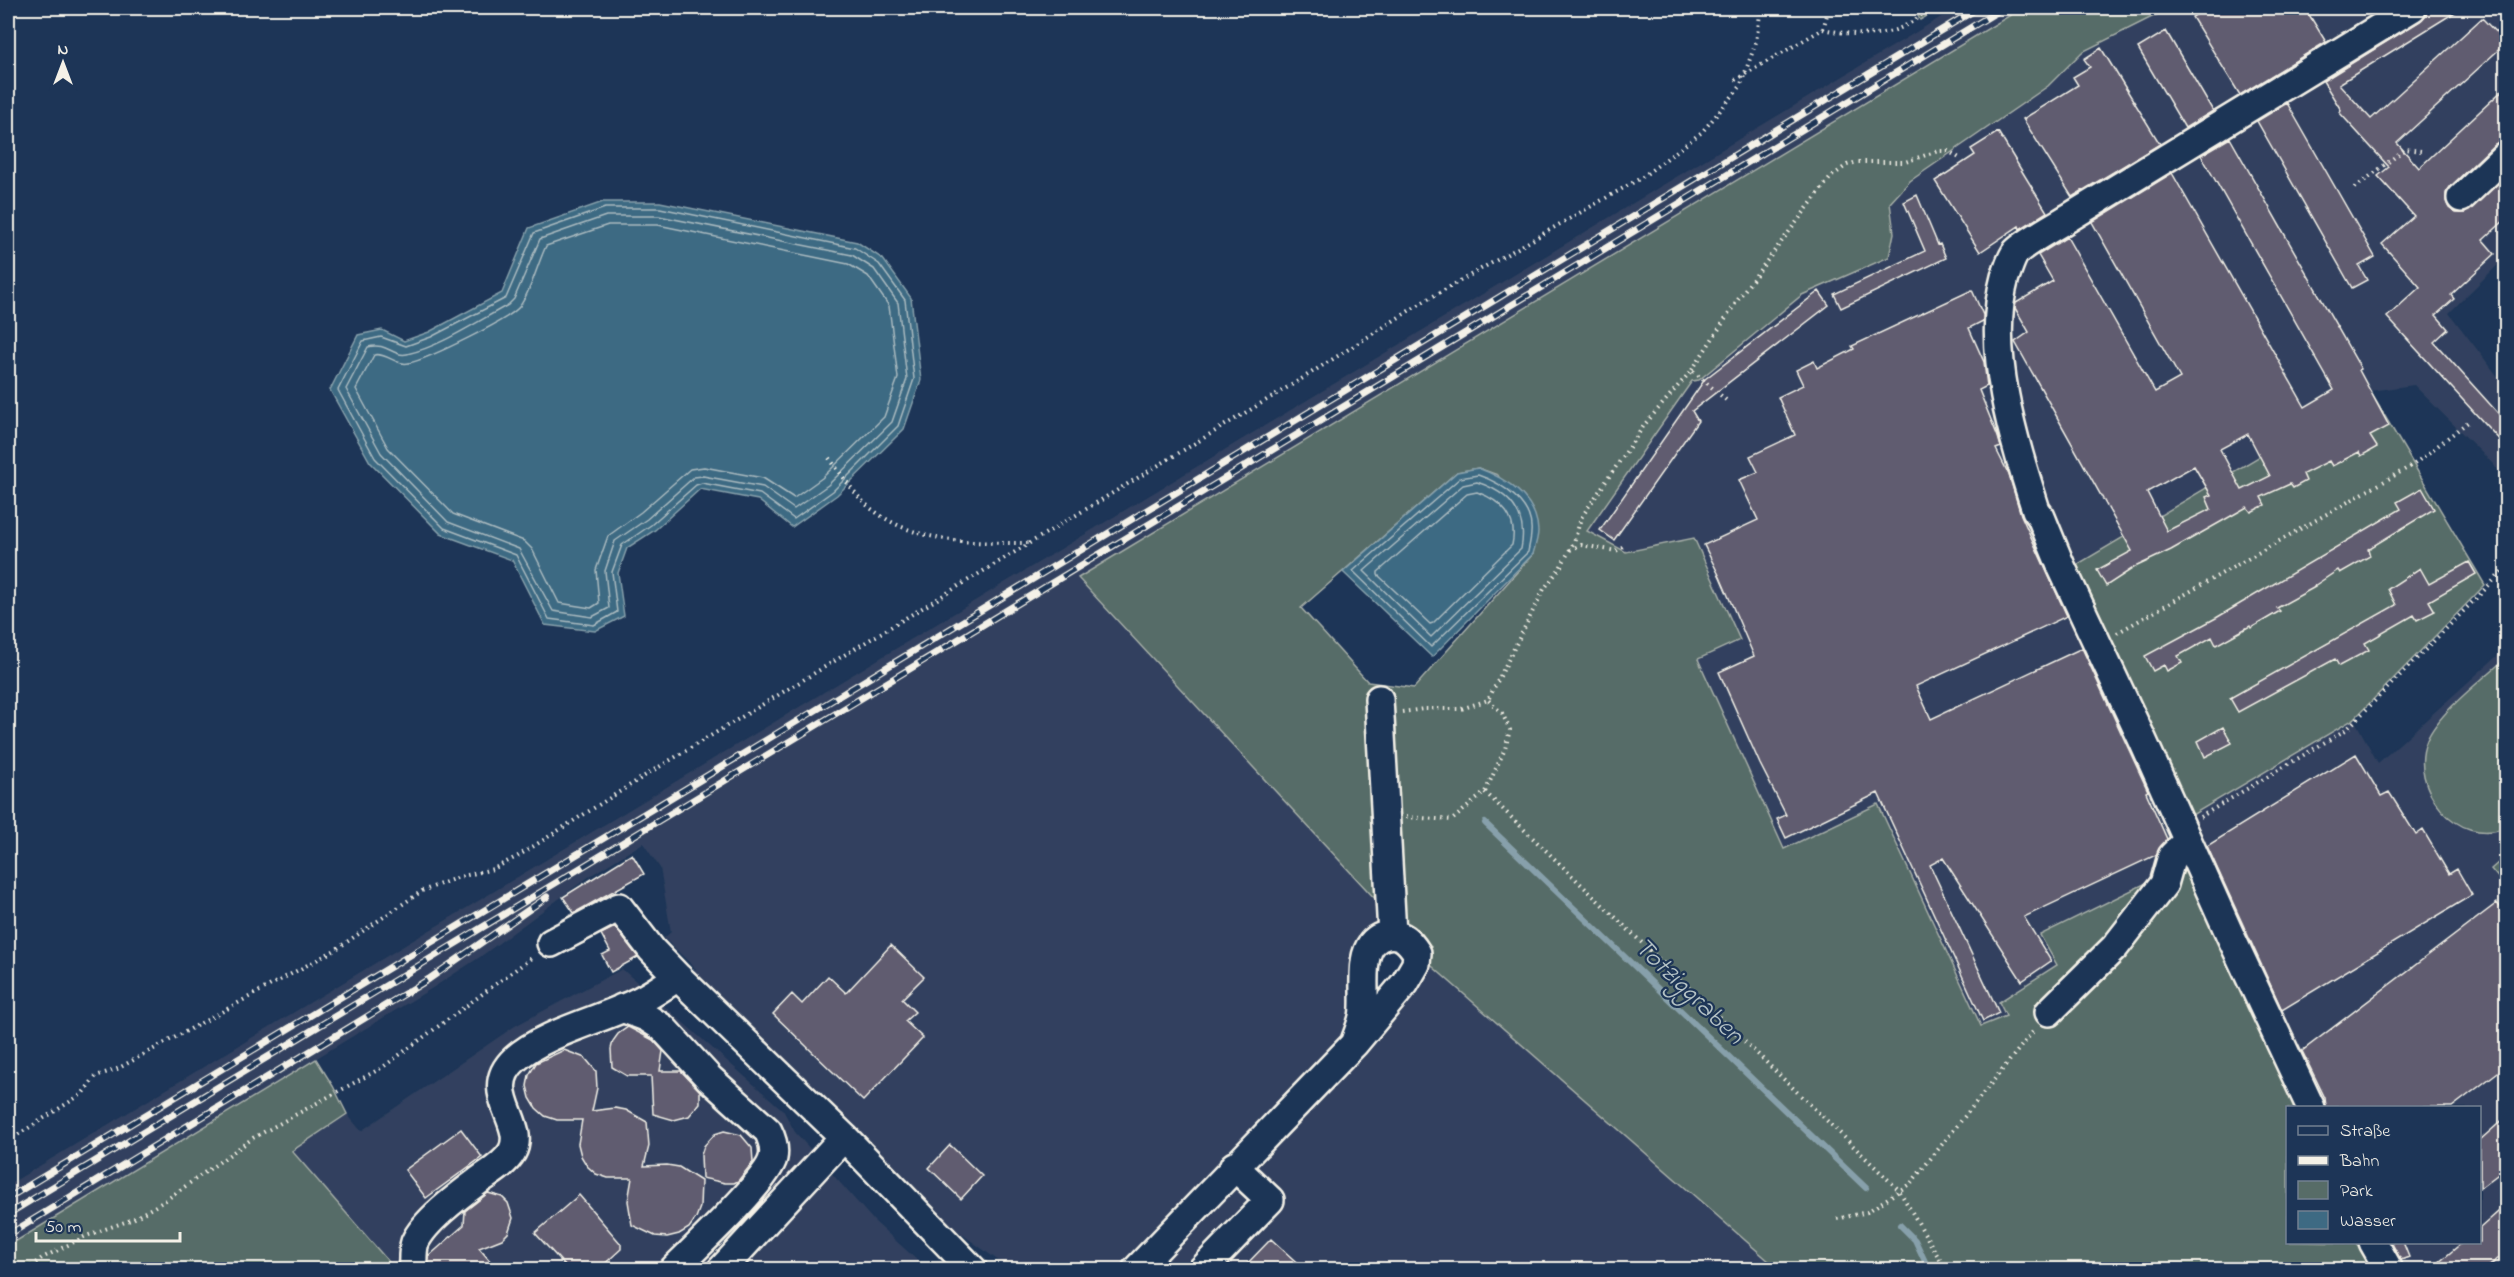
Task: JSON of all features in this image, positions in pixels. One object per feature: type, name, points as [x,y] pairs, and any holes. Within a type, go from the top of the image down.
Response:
[{"type":"street","points":[[2311,1106],[2036,510],[2018,453],[2005,392],[2000,345],[2000,296],[2008,268],[2016,252],[2412,8]]},
{"type":"street","points":[[2461,198],[2506,155]]},
{"type":"street","points":[[1379,699],[1392,934]]},
{"type":"street","points":[[2049,1012],[2115,947],[2164,884],[2172,856],[2184,835]]},
{"type":"street","points":[[551,943],[619,907],[652,950],[678,977],[844,1137],[973,1269]]},
{"type":"street","points":[[1136,1269],[1354,1044],[1405,983],[1416,964],[1417,953],[1404,937],[1392,934],[1379,937],[1370,945],[1365,957],[1363,1017],[1354,1044]]},
{"type":"street","points":[[412,1269],[415,1243],[425,1228],[465,1191],[501,1165],[512,1153],[515,1137],[501,1090],[501,1080],[506,1069],[531,1047],[638,1002],[678,977]]},
{"type":"street","points":[[622,1008],[646,1017],[663,1028],[709,1078],[768,1131],[772,1139],[773,1158],[762,1178],[673,1269]]},
{"type":"street","points":[[721,1269],[844,1137]]},
{"type":"street","points":[[1202,1269],[1270,1200],[1234,1166]]},
{"type":"street","points":[[2374,1244],[2389,1269]]},
{"type":"path","points":[[8,1141],[85,1092],[96,1076],[117,1069],[335,950],[422,891],[459,877],[493,869],[518,856],[654,770],[1303,378],[1423,302],[1641,178],[1702,132],[1740,87],[1756,42],[1761,8]]},
{"type":"path","points":[[1823,29],[1829,8]]},
{"type":"path","points":[[1735,80],[1823,29],[1852,34],[1891,31],[1907,25],[1931,8]]},
{"type":"path","points":[[2355,188],[2405,149],[2421,151]]},
{"type":"path","points":[[1380,729],[1399,713],[1424,709],[1461,709],[1488,700],[1538,600],[1570,550],[1581,518],[1602,485],[1645,424],[1692,370],[1743,292],[1831,177],[1847,165],[1857,162],[1905,162],[1938,151],[1948,151],[1961,159]]},
{"type":"path","points":[[1692,370],[1726,400]]},
{"type":"path","points":[[2098,643],[2413,465],[2468,422]]},
{"type":"path","points":[[829,458],[872,510],[891,521],[933,537],[969,543],[1029,543]]},
{"type":"path","points":[[1570,550],[1581,545],[1616,551],[1625,545]]},
{"type":"path","points":[[2184,835],[2347,729],[2506,567]]},
{"type":"path","points":[[1384,813],[1422,820],[1452,820],[1485,792],[1506,749],[1510,730],[1503,713],[1488,700]]},
{"type":"path","points":[[1485,792],[1899,1190],[1946,1269]]},
{"type":"path","points":[[26,1269],[42,1258],[86,1236],[141,1214],[166,1200],[253,1138],[383,1067],[551,943]]},
{"type":"path","points":[[1837,1219],[1867,1212],[1911,1183],[2049,1012]]},
{"type":"shaded area","points":[[1956,8],[2022,8],[1078,578],[1391,916],[1379,937],[1363,1017],[1417,953],[1778,1269],[1159,1269],[1198,1204],[1116,1269],[1010,1269],[884,1178],[678,977],[696,969],[664,938],[671,932],[660,868],[643,843],[590,876],[480,957],[434,987],[8,1245],[8,1185]]},
{"type":"shaded area","points":[[2170,8],[2501,8],[2506,17],[2506,257],[2449,313],[2506,387],[2506,482],[2493,464],[2414,385],[2370,391],[2342,728],[2354,719],[2378,763],[2506,648],[2506,1269],[2382,1269],[2370,1244],[2481,1244],[2481,1106],[2302,1106],[2040,935],[2058,964],[1999,1001],[2006,1016],[1981,1027],[1878,805],[1784,849],[1698,658],[1694,538],[1626,552],[1587,531],[1692,381],[1699,380],[1802,295],[1888,257],[1894,233],[1890,203],[1910,181],[2048,86],[2082,52]]},
{"type":"shaded area","points":[[622,969],[783,1110],[795,1132],[874,1221],[927,1269],[84,1270],[292,1151],[347,1114],[361,1131],[515,1026]]},
{"type":"green space","points":[[1914,8],[1941,8],[1920,20]]},
{"type":"green space","points":[[2022,8],[2170,8],[2082,52],[2048,86],[1910,181],[1890,203],[1894,233],[1889,257],[1802,295],[1699,380],[1692,381],[1587,531],[1626,552],[1694,538],[1740,640],[1698,659],[1784,849],[1878,804],[1981,1026],[2006,1016],[1999,1002],[2057,965],[2040,935],[2187,863],[2304,1106],[2286,1106],[2286,1244],[2370,1244],[2382,1269],[1778,1269],[1417,953],[1391,916],[1078,578]],"holes":[[[1478,468],[1498,475],[1533,554],[1414,688],[1368,682],[1301,608],[1457,472]]]},
{"type":"green space","points":[[2370,391],[2485,585],[2354,719],[2187,818],[2073,567]]},
{"type":"green space","points":[[2506,658],[2506,827],[2488,832],[2471,829],[2455,822],[2441,809],[2424,777],[2423,758],[2427,740],[2441,718],[2462,696]]},
{"type":"green space","points":[[2506,856],[2506,887],[2491,869]]},
{"type":"green space","points":[[316,1059],[347,1114],[292,1151],[395,1269],[8,1269],[8,1246]]},
{"type":"water","points":[[603,202],[660,202],[857,242],[883,259],[911,298],[921,380],[904,429],[837,495],[792,527],[758,500],[700,489],[655,530],[627,548],[618,573],[624,616],[595,631],[545,625],[512,560],[441,534],[370,462],[330,390],[358,335],[382,330],[404,341],[429,332],[502,293],[529,228]]},
{"type":"water","points":[[1478,468],[1499,477],[1526,499],[1536,519],[1538,531],[1536,542],[1533,554],[1432,657],[1343,572],[1457,472]]},
{"type":"building","points":[[2207,8],[2305,8],[2326,42],[2240,95],[2192,17]]},
{"type":"building","points":[[2428,8],[2462,8],[2339,84],[2371,119],[2482,18],[2506,43],[2397,143],[2419,168],[2506,87],[2506,140],[2495,144],[2450,187],[2446,193],[2446,201],[2449,208],[2456,213],[2465,213],[2506,176],[2506,219],[2483,240],[2495,254],[2451,295],[2454,299],[2436,315],[2448,329],[2434,342],[2506,422],[2506,447],[2387,317],[2420,287],[2382,244],[2414,216],[2378,176],[2389,167],[2339,112],[2341,110],[2323,81],[2420,21]]},
{"type":"building","points":[[2166,31],[2213,111],[2185,128],[2138,48]]},
{"type":"building","points":[[2101,48],[2160,144],[2072,197],[2023,119],[2078,85],[2073,77],[2090,67],[2084,59]]},
{"type":"building","points":[[2287,103],[2375,257],[2359,266],[2367,280],[2352,288],[2257,121]]},
{"type":"building","points":[[1998,132],[2047,212],[2020,229],[2019,226],[1980,252],[1935,181],[1975,155],[1971,149]]},
{"type":"building","points":[[2230,138],[2361,369],[2359,370],[2389,426],[2370,436],[2377,447],[2361,456],[2359,452],[2332,466],[2329,461],[2303,474],[2306,481],[2293,488],[2290,484],[2261,497],[2265,505],[2251,512],[2247,507],[2171,550],[2135,567],[2106,586],[2097,570],[2132,551],[2015,342],[2029,332],[2015,308],[2016,303],[2053,281],[2038,255],[2067,237],[2155,392],[2180,378],[2092,222],[2172,173],[2305,407],[2334,390],[2201,155]],"holes":[[[2248,434],[2270,476],[2242,490],[2220,449]],[[2194,466],[2211,495],[2206,497],[2211,509],[2167,531],[2147,492]]]},
{"type":"building","points":[[1917,195],[1938,245],[1940,244],[1946,258],[1841,308],[1834,294],[1925,251],[1904,202]]},
{"type":"building","points":[[1972,290],[1983,315],[1983,321],[1969,328],[1984,362],[1987,386],[1979,390],[2001,447],[1996,449],[2009,475],[2021,515],[2067,616],[1916,686],[1931,719],[2082,648],[2148,791],[2146,792],[2167,839],[2156,855],[2024,917],[2051,961],[2022,981],[1943,858],[1930,865],[1999,1013],[1983,1021],[1878,793],[1786,838],[1777,819],[1786,815],[1760,764],[1719,672],[1754,656],[1704,545],[1758,520],[1739,480],[1758,472],[1750,456],[1795,435],[1778,397],[1803,385],[1796,370],[1814,361],[1817,368],[1854,349],[1852,346]]},
{"type":"building","points":[[1819,291],[1829,305],[1692,411],[1698,421],[1614,540],[1600,530],[1705,379]]},
{"type":"building","points":[[2422,488],[2434,509],[2368,549],[2370,556],[2340,573],[2338,570],[2315,587],[2277,608],[2280,611],[2251,628],[2250,626],[2216,645],[2212,637],[2178,656],[2182,663],[2167,671],[2164,665],[2153,671],[2145,656],[2216,618],[2401,509],[2397,502]]},
{"type":"building","points":[[2469,562],[2476,574],[2429,601],[2435,611],[2417,620],[2414,615],[2365,643],[2369,650],[2339,666],[2335,659],[2238,712],[2230,698],[2396,605],[2388,589],[2420,568],[2429,584]]},
{"type":"building","points":[[2223,727],[2232,743],[2205,757],[2198,741]]},
{"type":"building","points":[[2356,754],[2381,796],[2389,792],[2416,835],[2423,830],[2449,874],[2457,869],[2472,895],[2282,1010],[2207,846]]},
{"type":"building","points":[[632,854],[644,874],[574,913],[563,897]]},
{"type":"building","points":[[2497,903],[2506,915],[2506,1066],[2453,1106],[2326,1106],[2325,1098],[2302,1051]]},
{"type":"building","points":[[615,927],[638,957],[611,972],[602,955],[610,951],[601,934]]},
{"type":"building","points":[[891,945],[924,977],[902,999],[915,1012],[905,1021],[923,1038],[863,1101],[773,1014],[792,994],[802,1004],[828,976],[846,993]]},
{"type":"building","points":[[628,1027],[653,1040],[663,1051],[660,1071],[681,1071],[700,1091],[700,1103],[689,1116],[674,1120],[653,1114],[651,1076],[627,1076],[612,1067],[613,1041]]},
{"type":"building","points":[[564,1050],[585,1058],[596,1071],[597,1088],[592,1111],[615,1108],[626,1110],[647,1122],[649,1146],[644,1166],[679,1167],[701,1181],[700,1207],[689,1228],[667,1237],[655,1236],[632,1225],[628,1201],[632,1178],[608,1178],[596,1174],[581,1156],[578,1144],[582,1120],[557,1120],[545,1116],[536,1108],[527,1086],[529,1075],[536,1063]]},
{"type":"building","points":[[2506,1117],[2506,1168],[2481,1187],[2481,1139]]},
{"type":"building","points":[[461,1129],[482,1157],[426,1198],[405,1170]]},
{"type":"building","points":[[724,1131],[741,1135],[752,1148],[753,1162],[734,1183],[702,1178],[701,1155],[704,1146],[715,1134]]},
{"type":"building","points":[[950,1145],[982,1176],[961,1199],[929,1168]]},
{"type":"building","points":[[488,1193],[502,1197],[508,1203],[513,1218],[508,1233],[502,1239],[479,1248],[490,1261],[480,1269],[435,1269],[429,1263],[429,1256],[464,1225],[465,1211]]},
{"type":"building","points":[[579,1195],[621,1244],[621,1249],[599,1269],[568,1269],[535,1233]]},
{"type":"building","points":[[2506,1205],[2506,1252],[2486,1269],[2431,1269],[2461,1244],[2481,1244],[2481,1227]]},
{"type":"building","points":[[1271,1239],[1304,1269],[1242,1269]]},
{"type":"building","points":[[2392,1244],[2404,1244],[2409,1257],[2401,1260]]},
{"type":"waterway","name":"Totziggraben","points":[[1485,823],[1866,1188]]},
{"type":"waterway","name":"Totziggraben","points":[[1900,1225],[1915,1240],[1929,1270]]},
{"type":"railway","points":[[8,1198],[1978,8]]},
{"type":"railway","points":[[8,1214],[2003,8]]},
{"type":"railway","points":[[8,1235],[429,979],[547,897]]}]
